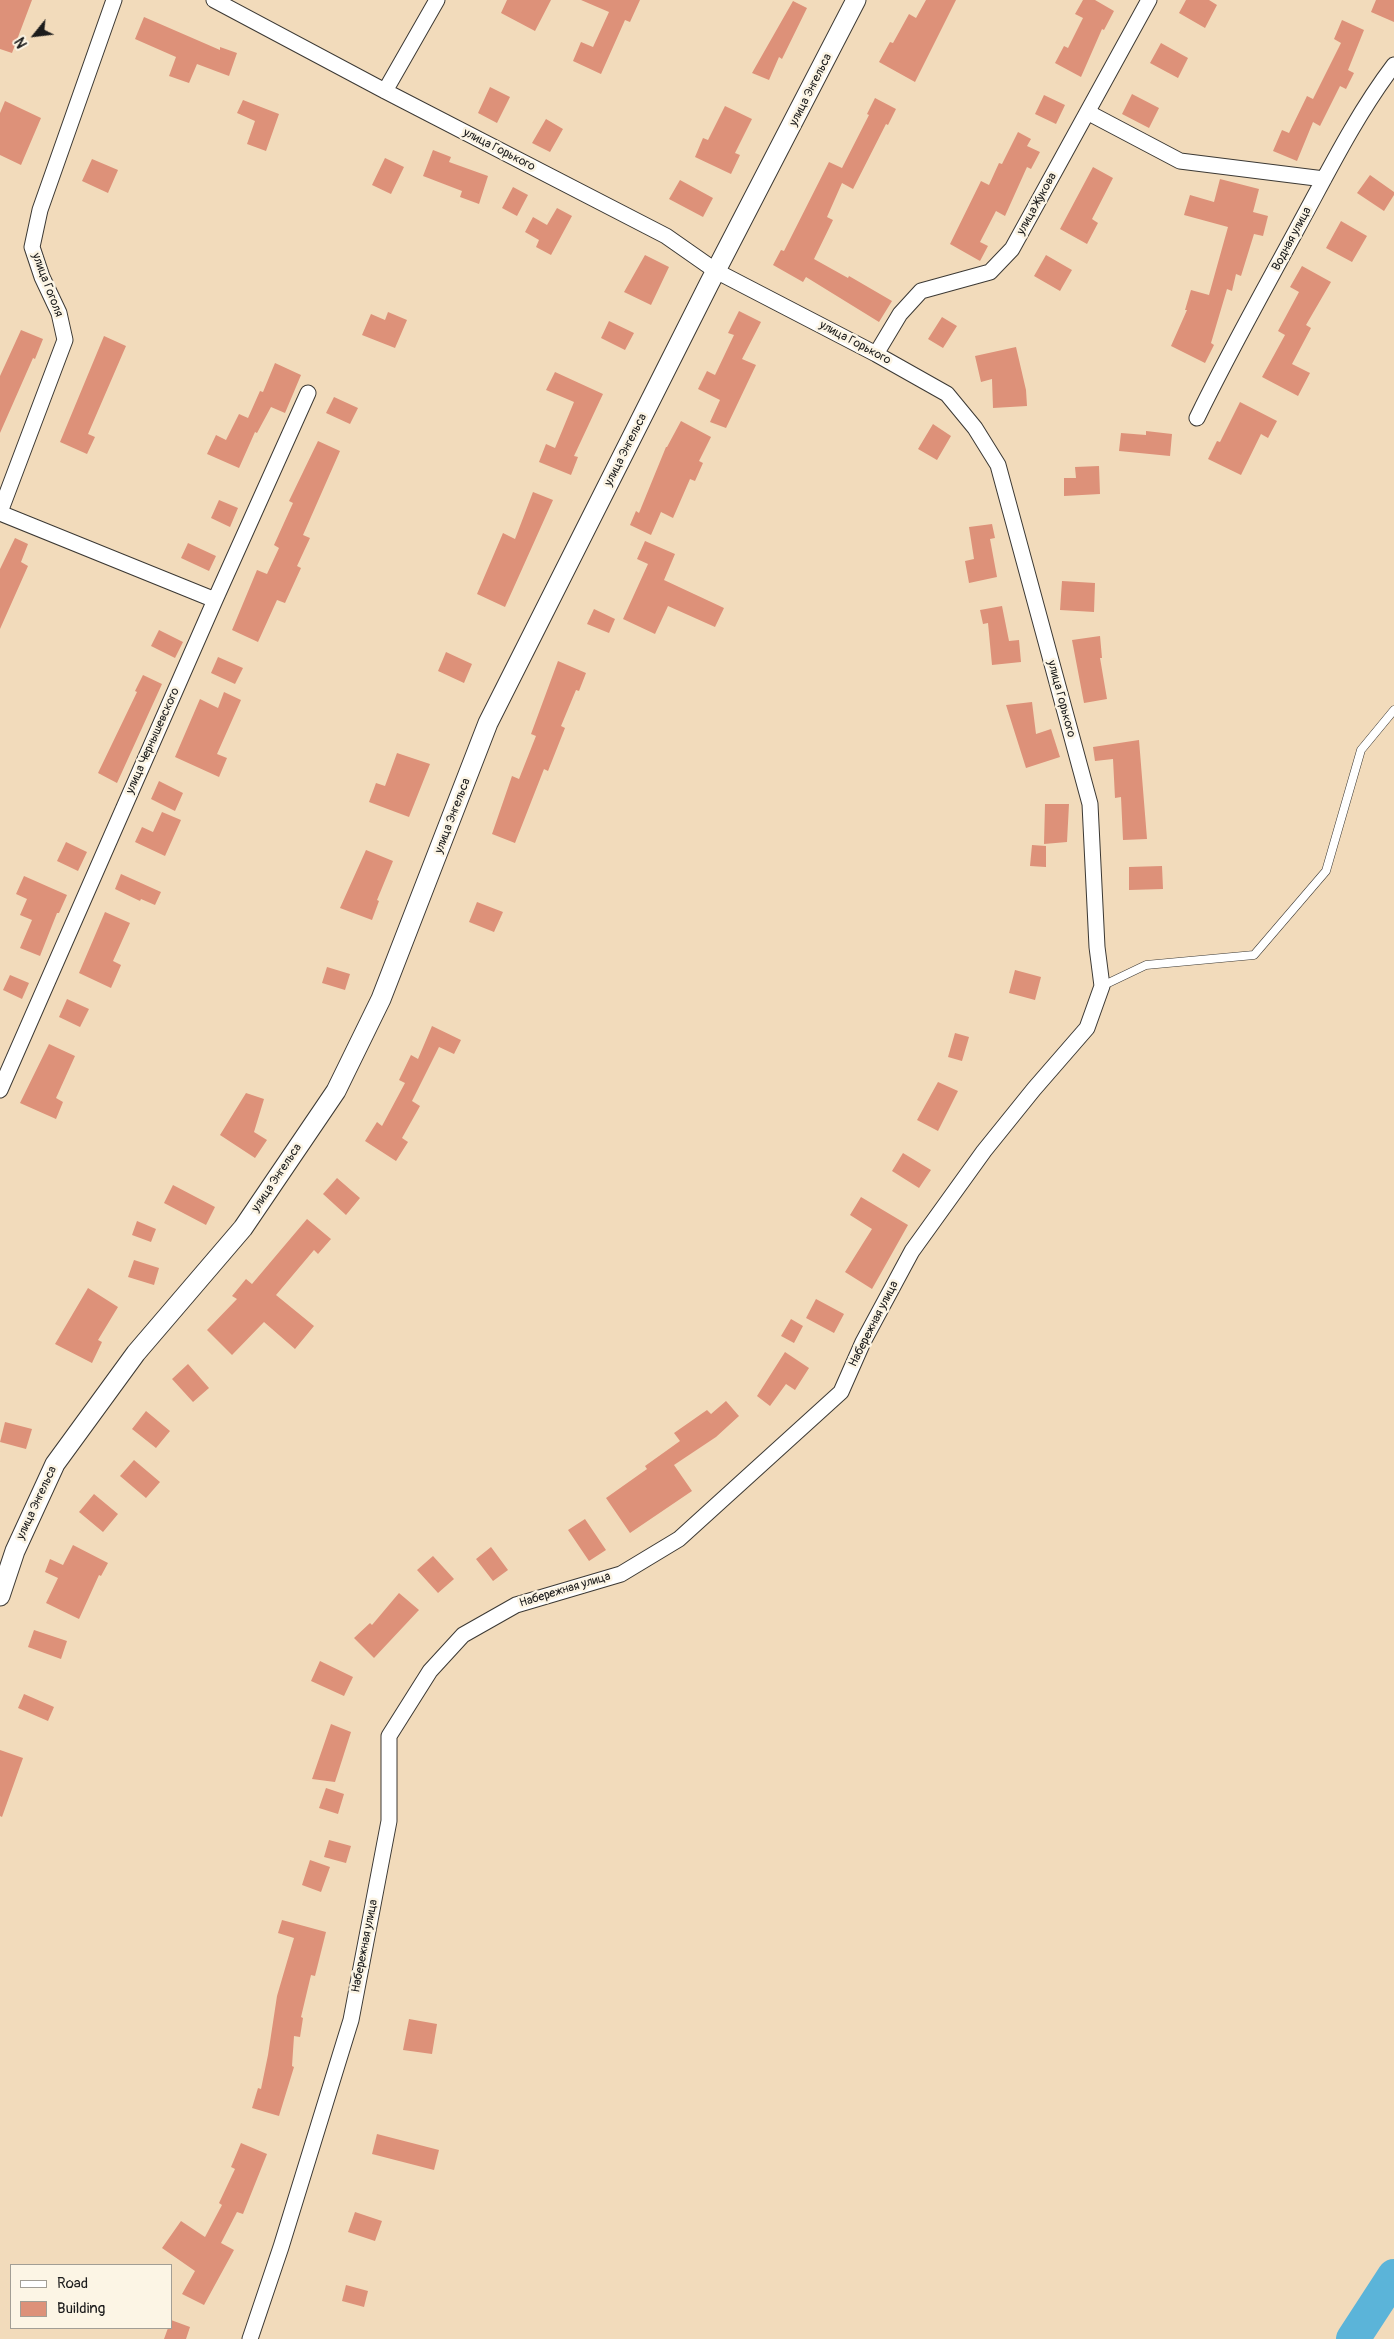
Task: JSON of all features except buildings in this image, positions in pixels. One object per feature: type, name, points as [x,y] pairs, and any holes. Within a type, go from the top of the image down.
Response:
[{"type":"street","name":"улица Гоголя","points":[[0,512],[65,340],[59,313],[42,277],[32,248],[40,210],[114,0]]},
{"type":"street","name":"улица Горького","points":[[214,0],[385,91],[666,236],[716,271],[876,354],[947,394],[975,428],[998,465],[1090,804],[1097,947],[1102,986]]},
{"type":"street","points":[[385,91],[437,0]]},
{"type":"street","name":"улица Энгельса","points":[[0,1596],[15,1551],[55,1464],[136,1353],[243,1228],[336,1091],[381,999],[488,723],[716,271],[856,0]]},
{"type":"street","name":"улица Жукова","points":[[876,354],[900,314],[921,291],[990,272],[1012,249],[1149,0]]},
{"type":"street","name":"Водная улица","points":[[1198,418],[1228,355],[1324,179],[1380,83],[1394,65]]},
{"type":"street","points":[[1088,113],[1180,161],[1324,179]]},
{"type":"street","name":"улица Чернышевского","points":[[0,1090],[308,392]]},
{"type":"street","points":[[0,512],[215,600]]},
{"type":"street","name":"Набережная улица","points":[[250,2339],[281,2248],[351,2020],[389,1821],[389,1736],[425,1679],[463,1634],[516,1604],[621,1574],[679,1539],[841,1392],[863,1342],[912,1251],[984,1151],[1087,1028],[1102,986]]},
{"type":"lane","points":[[1102,986],[1146,966],[1254,955],[1326,871],[1361,750],[1394,710]]},
{"type":"waterway","points":[[1353,2339],[1394,2276]]}]
